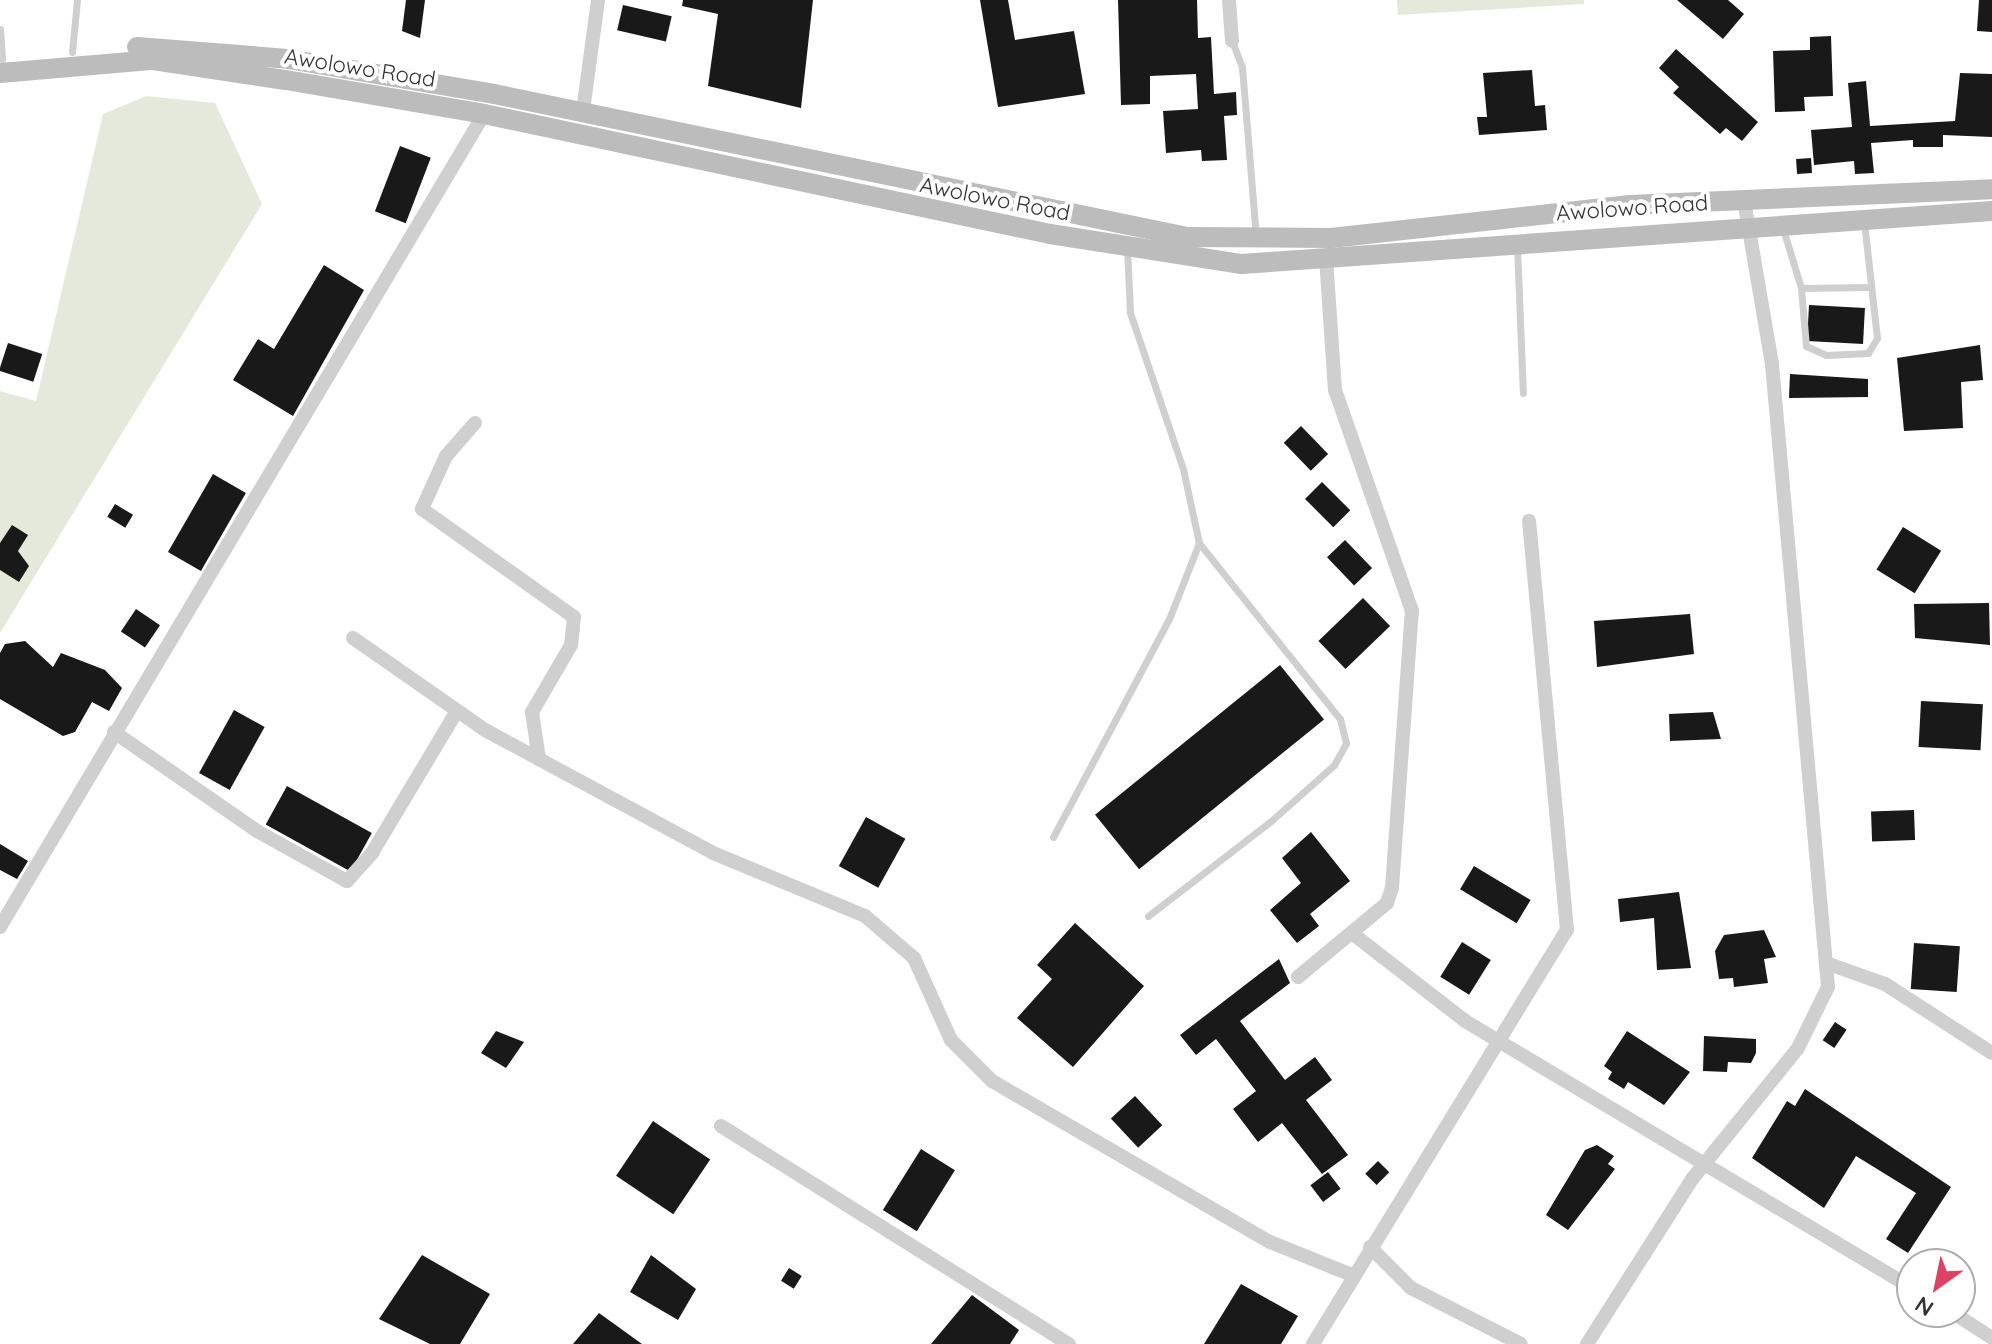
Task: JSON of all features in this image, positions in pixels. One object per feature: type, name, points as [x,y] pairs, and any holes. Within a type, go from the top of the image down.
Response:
[{"type":"main road","name":"Awolowo Road","points":[[1,64],[72,52],[288,59],[583,111],[1130,229],[1256,239],[1744,201],[1992,189]]},
{"type":"main road","name":"Awolowo Road","points":[[1,64],[121,53]]},
{"type":"main road","name":"Awolowo Road","points":[[154,53],[484,114],[1127,249],[1242,264],[1517,240],[1992,211]]},
{"type":"street","points":[[583,111],[598,0]]},
{"type":"street","points":[[1229,0],[1232,41]]},
{"type":"street","points":[[0,927],[484,114]]},
{"type":"street","points":[[1587,1344],[1707,1162],[1818,1015],[1826,963],[1817,929],[1772,364],[1744,201]]},
{"type":"street","points":[[1298,977],[1387,903],[1392,888],[1412,611],[1335,390],[1326,258]]},
{"type":"street","points":[[475,423],[446,456],[422,509],[574,617],[571,645],[532,712],[539,759]]},
{"type":"street","points":[[1313,1344],[1448,1115],[1503,1043],[1567,930],[1570,902],[1546,756],[1529,521]]},
{"type":"street","points":[[353,638],[457,711],[539,759],[713,853],[865,916],[914,958],[951,1040],[992,1081],[1270,1242],[1354,1276]]},
{"type":"street","points":[[114,732],[257,831],[347,881],[372,853],[457,711]]},
{"type":"street","points":[[1353,934],[1503,1043],[1707,1162],[1896,1278]]},
{"type":"street","points":[[1826,963],[1885,984],[1992,1053]]},
{"type":"street","points":[[721,1126],[1069,1344]]},
{"type":"street","points":[[1370,1247],[1411,1288],[1521,1344]]},
{"type":"lane","points":[[72,52],[77,0]]},
{"type":"lane","points":[[0,29],[1,64]]},
{"type":"lane","points":[[1232,41],[1242,67],[1256,239]]},
{"type":"lane","points":[[1781,223],[1801,288],[1803,340],[1826,355],[1868,353],[1876,345],[1864,219]]},
{"type":"lane","points":[[1517,240],[1523,393]]},
{"type":"lane","points":[[1127,249],[1130,312],[1183,469],[1199,543],[1340,719],[1346,743],[1334,765],[1271,821],[1148,916]]},
{"type":"lane","points":[[1801,288],[1871,287]]},
{"type":"lane","points":[[1053,837],[1169,619],[1199,543]]},
{"type":"shaded area","points":[[1397,0],[1584,0],[1584,4],[1398,15]]},
{"type":"shaded area","points":[[146,96],[215,103],[262,204],[0,633],[0,391],[36,401],[103,114]]},
{"type":"building","points":[[406,0],[425,0],[420,38],[402,31]]},
{"type":"building","points":[[683,0],[813,0],[801,108],[708,86],[718,14],[682,6]]},
{"type":"building","points":[[980,0],[1008,0],[1015,40],[1074,31],[1085,94],[998,107]]},
{"type":"building","points":[[1118,0],[1197,0],[1198,38],[1211,37],[1214,94],[1236,92],[1237,115],[1224,116],[1227,160],[1202,161],[1201,150],[1166,153],[1163,111],[1198,109],[1196,74],[1150,76],[1150,104],[1121,105]]},
{"type":"building","points":[[1677,0],[1728,0],[1744,14],[1723,39]]},
{"type":"building","points":[[1979,0],[1992,0],[1992,32],[1977,31]]},
{"type":"building","points":[[623,5],[672,16],[666,42],[617,30]]},
{"type":"building","points":[[1831,36],[1833,96],[1804,97],[1805,111],[1775,112],[1773,51],[1810,50],[1810,37]]},
{"type":"building","points":[[1676,49],[1758,122],[1742,141],[1726,128],[1720,134],[1673,93],[1679,87],[1659,68]]},
{"type":"building","points":[[1532,70],[1535,106],[1545,105],[1547,130],[1479,135],[1477,117],[1487,117],[1483,73]]},
{"type":"building","points":[[1960,73],[1992,74],[1992,137],[1943,135],[1943,147],[1913,147],[1913,140],[1871,143],[1874,173],[1855,174],[1854,161],[1814,165],[1811,130],[1852,127],[1848,83],[1866,81],[1870,126],[1955,121]]},
{"type":"building","points":[[400,146],[431,158],[406,223],[375,211]]},
{"type":"building","points":[[1811,158],[1812,173],[1797,174],[1796,159]]},
{"type":"building","points":[[324,265],[364,290],[293,416],[233,380],[258,339],[274,349]]},
{"type":"building","points":[[1809,305],[1865,308],[1863,344],[1807,341]]},
{"type":"building","points":[[8,343],[42,354],[33,382],[0,371]]},
{"type":"building","points":[[1980,345],[1983,380],[1961,382],[1963,428],[1904,431],[1897,358]]},
{"type":"building","points":[[1790,374],[1868,379],[1868,397],[1789,398]]},
{"type":"building","points":[[1301,426],[1328,454],[1311,471],[1284,443]]},
{"type":"building","points":[[213,474],[246,493],[201,571],[168,552]]},
{"type":"building","points":[[1322,482],[1350,510],[1333,527],[1305,499]]},
{"type":"building","points":[[115,504],[133,515],[125,528],[107,517]]},
{"type":"building","points":[[12,525],[28,535],[18,551],[29,566],[19,582],[0,570],[0,543]]},
{"type":"building","points":[[1903,527],[1941,551],[1915,593],[1877,569]]},
{"type":"building","points":[[1345,540],[1372,568],[1354,585],[1327,557]]},
{"type":"building","points":[[1363,598],[1390,626],[1345,669],[1318,641]]},
{"type":"building","points":[[1989,603],[1990,645],[1915,638],[1914,604]]},
{"type":"building","points":[[136,609],[160,625],[145,648],[121,631]]},
{"type":"building","points":[[1690,614],[1694,654],[1597,667],[1594,621]]},
{"type":"building","points":[[25,641],[53,667],[61,653],[105,670],[122,688],[109,711],[92,702],[75,732],[63,736],[0,699],[0,653],[5,644]]},
{"type":"building","points":[[1280,665],[1324,719],[1139,869],[1095,815]]},
{"type":"building","points":[[1921,701],[1983,704],[1981,750],[1919,747]]},
{"type":"building","points":[[234,710],[265,727],[230,790],[199,773]]},
{"type":"building","points":[[1713,712],[1721,739],[1670,741],[1669,714]]},
{"type":"building","points":[[287,786],[372,833],[351,872],[266,824]]},
{"type":"building","points":[[1914,810],[1915,840],[1872,841],[1871,812]]},
{"type":"building","points":[[866,817],[905,839],[878,888],[839,866]]},
{"type":"building","points":[[1311,832],[1350,881],[1310,914],[1319,926],[1297,943],[1270,910],[1301,883],[1282,858]]},
{"type":"building","points":[[0,844],[28,861],[17,879],[0,870]]},
{"type":"building","points":[[1474,866],[1531,900],[1517,923],[1460,889]]},
{"type":"building","points":[[1679,892],[1691,968],[1657,970],[1654,918],[1620,922],[1618,899]]},
{"type":"building","points":[[1075,923],[1144,986],[1073,1067],[1017,1018],[1052,979],[1037,965]]},
{"type":"building","points":[[1764,930],[1776,957],[1764,959],[1768,983],[1734,987],[1733,978],[1719,979],[1715,951],[1724,935]]},
{"type":"building","points":[[1462,942],[1491,960],[1469,995],[1440,977]]},
{"type":"building","points":[[1914,943],[1960,946],[1957,992],[1911,989]]},
{"type":"building","points":[[1279,959],[1290,983],[1240,1021],[1285,1080],[1315,1057],[1332,1080],[1306,1100],[1348,1155],[1322,1174],[1282,1123],[1258,1142],[1233,1109],[1256,1091],[1216,1039],[1196,1055],[1180,1035]]},
{"type":"building","points":[[1835,1022],[1847,1030],[1834,1048],[1823,1040]]},
{"type":"building","points":[[496,1031],[524,1042],[506,1068],[481,1053]]},
{"type":"building","points":[[1627,1031],[1690,1072],[1664,1105],[1628,1082],[1624,1089],[1608,1079],[1612,1072],[1604,1066]]},
{"type":"building","points":[[1704,1036],[1756,1039],[1756,1053],[1751,1063],[1728,1062],[1727,1072],[1703,1071]]},
{"type":"building","points":[[1805,1089],[1951,1187],[1911,1248],[1900,1248],[1886,1239],[1916,1193],[1856,1156],[1824,1208],[1752,1158],[1787,1101],[1795,1106]]},
{"type":"building","points":[[1135,1096],[1162,1125],[1138,1148],[1111,1119]]},
{"type":"building","points":[[653,1121],[710,1160],[673,1214],[616,1176]]},
{"type":"building","points":[[1597,1145],[1614,1156],[1608,1164],[1615,1169],[1568,1230],[1546,1215],[1585,1150]]},
{"type":"building","points":[[921,1149],[955,1170],[917,1231],[883,1210]]},
{"type":"building","points":[[1378,1161],[1389,1172],[1377,1185],[1365,1174]]},
{"type":"building","points":[[1328,1172],[1341,1189],[1323,1202],[1310,1185]]},
{"type":"building","points":[[422,1255],[490,1294],[460,1344],[430,1344],[379,1319]]},
{"type":"building","points":[[651,1255],[696,1289],[678,1320],[630,1292]]},
{"type":"building","points":[[789,1268],[802,1276],[794,1289],[781,1281]]},
{"type":"building","points":[[1241,1284],[1298,1316],[1281,1344],[1204,1344]]},
{"type":"building","points":[[972,1295],[1019,1330],[1010,1344],[931,1344]]},
{"type":"building","points":[[599,1313],[642,1344],[573,1344]]}]
